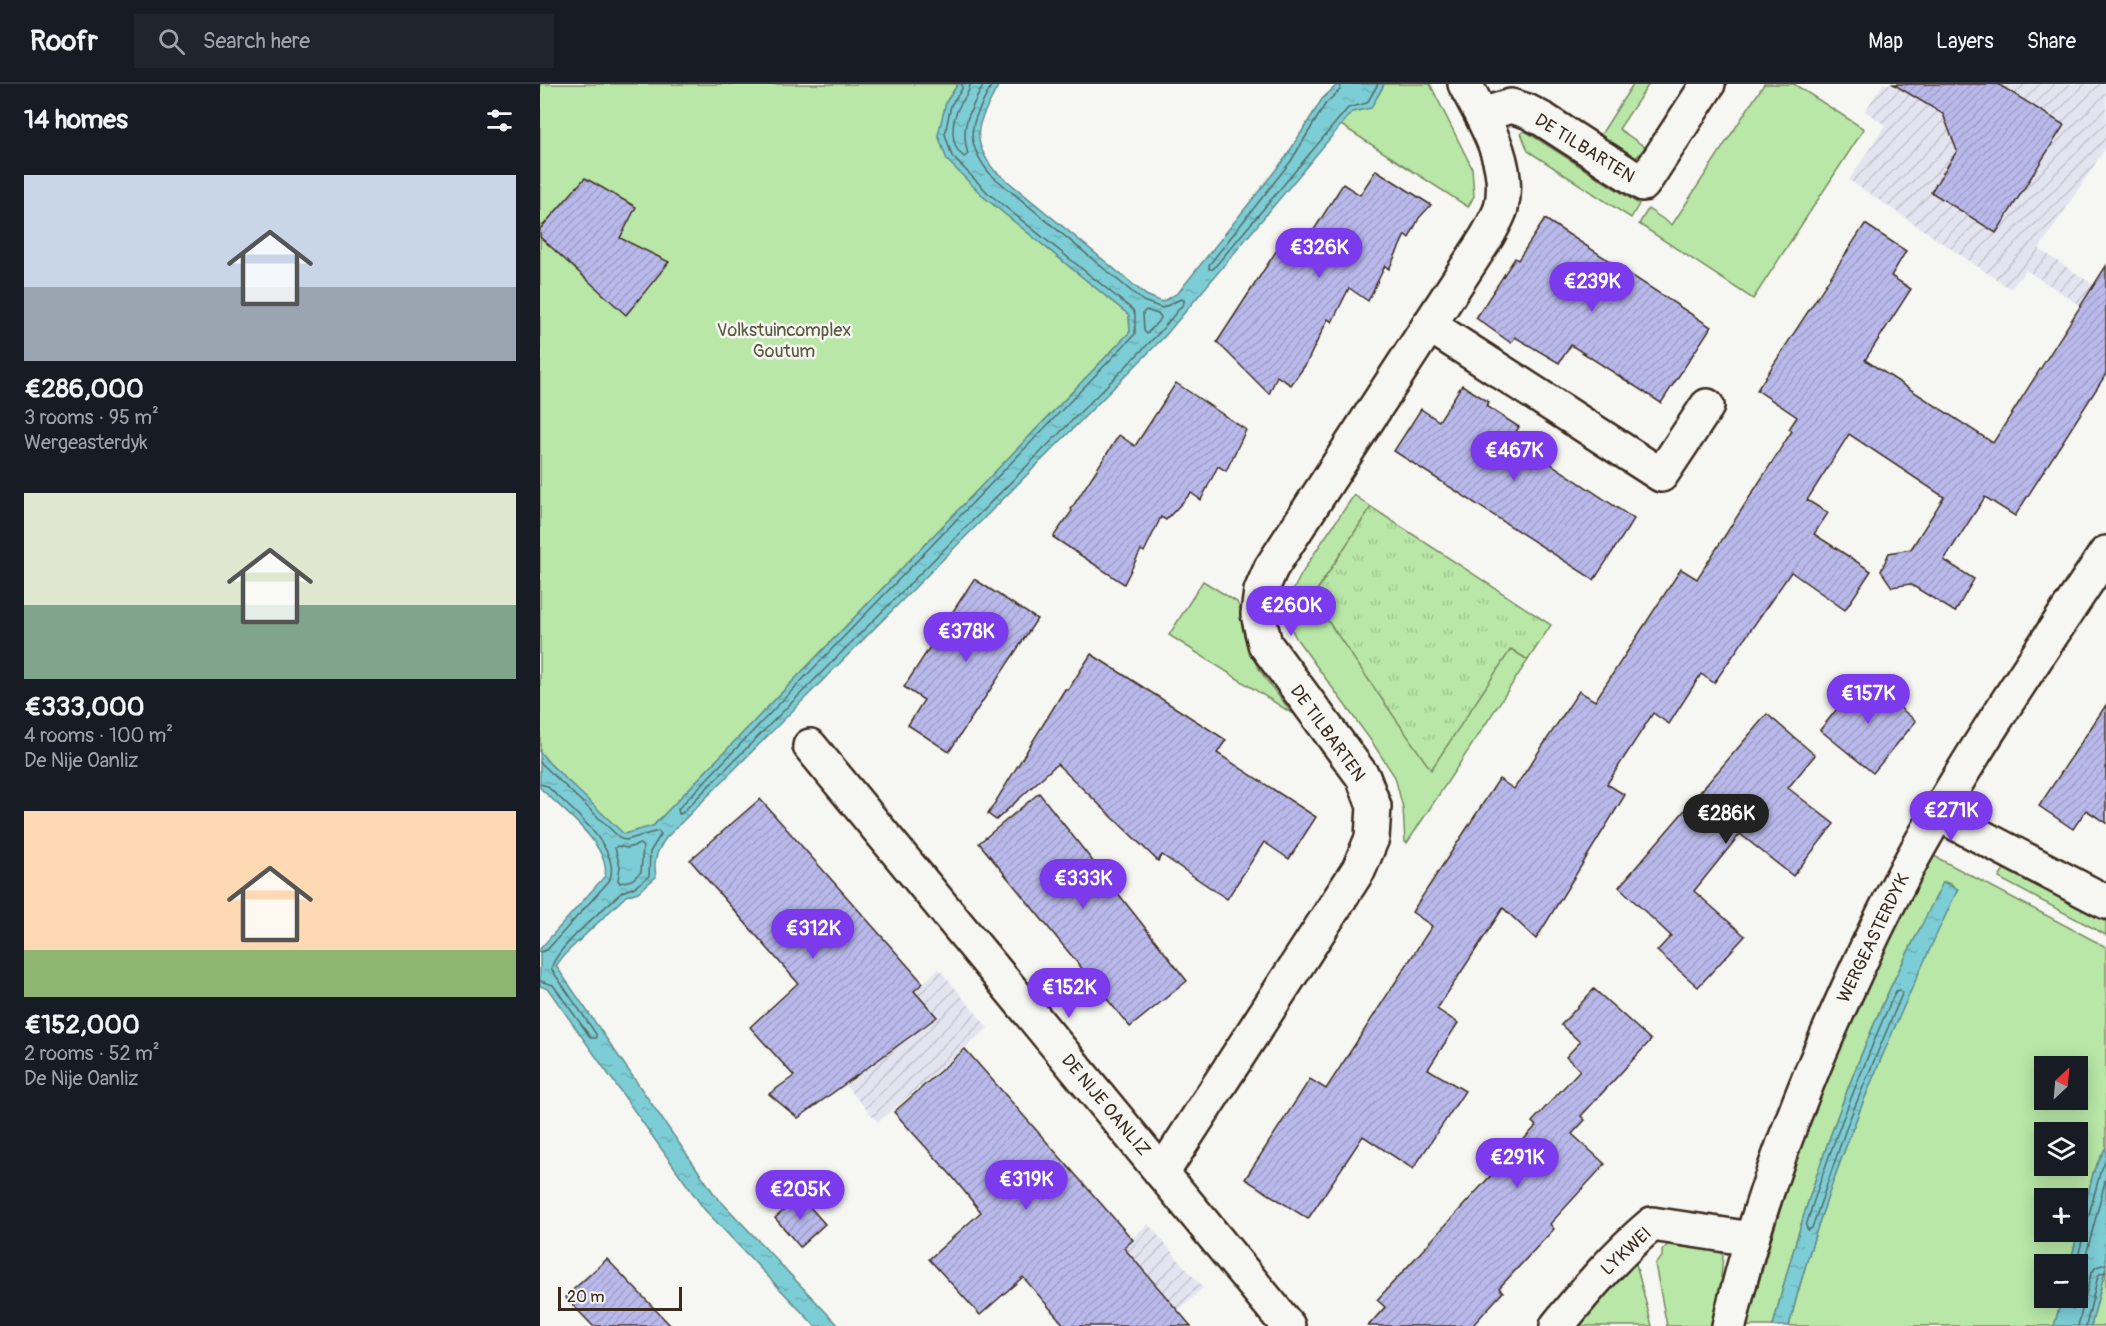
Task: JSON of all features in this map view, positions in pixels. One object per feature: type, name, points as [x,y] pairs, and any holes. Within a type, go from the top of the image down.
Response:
[{"type":"street","name":"DE TILBARTEN","points":[[1162,1173],[1359,869],[1372,838],[1374,806],[1363,777],[1265,644],[1258,614],[1261,591],[1271,568],[1486,238],[1501,210],[1505,184],[1500,158],[1482,115],[1465,84]]},
{"type":"street","name":"DE TILBARTEN","points":[[1482,115],[1511,106],[1527,111],[1643,184],[1708,84]]},
{"type":"street","points":[[1429,325],[1661,476],[1707,406]]},
{"type":"street","name":"WERGEASTERDYK","points":[[1729,1326],[1752,1239],[1780,1152],[1823,1042],[1884,913],[1938,814],[2015,689],[2106,552]]},
{"type":"street","name":"DE NIJE OANLIZ","points":[[810,746],[1288,1326]]},
{"type":"street","points":[[1938,814],[2106,902]]},
{"type":"street","name":"LYKWEI","points":[[1557,1326],[1590,1285],[1635,1238],[1652,1224],[1752,1239]]},
{"type":"shaded area","points":[[1883,84],[2106,84],[2106,147],[2039,249],[2106,293],[2106,322],[2026,270],[2011,289],[1849,180],[1885,125],[1865,111]]},
{"type":"shaded area","points":[[939,969],[988,1028],[878,1122],[829,1067]]},
{"type":"shaded area","points":[[1148,1224],[1203,1288],[1161,1326],[1063,1326],[1050,1312]]},
{"type":"green space","name":"Volkstuincomplex Goutum","points":[[540,84],[958,84],[946,102],[984,197],[1129,315],[1130,332],[653,826],[624,835],[540,752]]},
{"type":"green space","points":[[1384,84],[1430,84],[1472,168],[1474,196],[1468,207],[1341,125],[1352,112],[1372,103]]},
{"type":"green space","points":[[1633,84],[1649,84],[1619,129],[1645,147],[1634,158],[1600,136]]},
{"type":"green space","points":[[1764,84],[1794,84],[1864,129],[1753,299],[1639,224],[1648,209],[1672,225]]},
{"type":"green space","points":[[1525,131],[1639,204],[1631,218],[1528,151],[1521,133]]},
{"type":"green space","points":[[1354,495],[1371,507],[1312,598],[1511,649],[1528,660],[1407,843],[1405,842],[1403,808],[1395,777],[1296,638],[1288,615],[1291,595],[1298,581]]},
{"type":"green space","points":[[1371,507],[1551,625],[1528,660],[1511,649],[1431,770],[1312,598]]},
{"type":"green space","points":[[1203,581],[1237,602],[1245,639],[1254,660],[1293,714],[1169,635]]},
{"type":"green space","points":[[1934,856],[2106,947],[2106,1147],[2094,1170],[2088,1194],[2088,1188],[2034,1188],[2034,1242],[2076,1242],[2073,1254],[2034,1254],[2034,1308],[2059,1308],[2054,1326],[1789,1326],[1822,1213],[1862,1103],[1957,889],[1944,882],[1888,992],[1849,1086],[1807,1205],[1773,1326],[1747,1326],[1782,1204],[1823,1084],[1873,967]]},
{"type":"green space","points":[[2005,867],[2106,922],[2106,935],[1999,878]]},
{"type":"green space","points":[[1672,1241],[1721,1250],[1723,1256],[1721,1277],[1724,1279],[1712,1326],[1667,1326],[1655,1264],[1662,1257],[1662,1250]]},
{"type":"green space","points":[[1635,1260],[1652,1326],[1577,1326]]},
{"type":"green space","points":[[2106,1267],[2106,1326],[2091,1326]]},
{"type":"water","points":[[958,84],[999,84],[979,127],[980,146],[994,170],[1146,295],[1162,302],[1178,293],[1286,157],[1322,99],[1338,84],[1384,84],[1371,108],[1352,112],[1165,336],[666,838],[656,857],[656,877],[638,892],[626,896],[564,955],[556,966],[715,1195],[839,1326],[815,1326],[704,1209],[548,989],[540,986],[540,949],[605,876],[605,864],[600,852],[582,828],[540,788],[540,752],[624,834],[653,826],[1130,332],[1129,315],[984,197],[947,160],[938,135],[946,102]]},
{"type":"water","points":[[1943,882],[1958,889],[1885,1049],[1863,1103],[1822,1213],[1789,1326],[1773,1326],[1807,1205],[1834,1125],[1888,992]]},
{"type":"water","points":[[2106,1147],[2106,1267],[2091,1326],[2054,1326],[2059,1308],[2088,1308],[2088,1254],[2073,1254],[2076,1242],[2088,1242],[2088,1194],[2094,1170]]},
{"type":"building","points":[[1893,84],[1998,84],[2064,125],[1996,233],[1931,192],[1957,151],[1943,114]]},
{"type":"building","points":[[1376,170],[1431,205],[1419,218],[1409,238],[1405,235],[1389,269],[1385,266],[1368,301],[1349,288],[1332,322],[1328,319],[1306,364],[1291,385],[1277,376],[1269,394],[1217,342],[1286,236],[1303,247],[1343,184],[1360,195]]},
{"type":"building","points":[[585,178],[636,207],[620,238],[669,262],[626,315],[540,237],[540,229]]},
{"type":"building","points":[[1545,219],[1711,327],[1661,403],[1571,345],[1559,363],[1515,337],[1511,343],[1476,318],[1515,258],[1518,260]]},
{"type":"building","points":[[1865,224],[1906,251],[1891,276],[1911,289],[1865,360],[1993,443],[2106,266],[2106,374],[2015,516],[1985,497],[1944,560],[1974,579],[1955,612],[1910,584],[1892,587],[1881,571],[1889,553],[1911,549],[1944,497],[1849,434],[1807,500],[1828,513],[1814,534],[1871,571],[1845,610],[1791,572],[1714,683],[1701,674],[1669,724],[1653,713],[1607,784],[1625,795],[1536,939],[1503,908],[1437,1009],[1458,1023],[1428,1069],[1465,1091],[1413,1169],[1363,1136],[1308,1219],[1245,1179],[1310,1079],[1326,1089],[1432,926],[1412,912],[1499,779],[1514,789],[1579,691],[1595,701],[1681,569],[1697,579],[1792,431],[1789,429],[1797,417],[1757,390]]},
{"type":"building","points":[[1176,383],[1246,430],[1226,471],[1218,466],[1201,500],[1191,493],[1166,520],[1161,517],[1144,552],[1141,550],[1124,584],[1053,537],[1072,511],[1071,509],[1119,435],[1135,446]]},
{"type":"building","points":[[1462,385],[1489,402],[1486,406],[1519,427],[1512,438],[1634,519],[1594,580],[1394,451],[1421,409],[1439,421]]},
{"type":"building","points":[[974,579],[1037,619],[949,752],[908,725],[924,700],[904,687]]},
{"type":"building","points":[[1091,654],[1226,740],[1217,753],[1316,817],[1289,859],[1264,842],[1227,899],[1162,855],[1158,861],[1057,764],[996,820],[988,814],[1065,689],[1068,690]]},
{"type":"building","points":[[1863,677],[1916,721],[1873,773],[1820,730]]},
{"type":"building","points":[[2106,705],[2106,823],[2086,810],[2073,829],[2039,806]]},
{"type":"building","points":[[1767,714],[1815,755],[1788,788],[1834,824],[1793,876],[1740,834],[1694,891],[1745,936],[1698,987],[1657,951],[1671,936],[1619,887]]},
{"type":"building","points":[[1039,793],[1187,981],[1130,1027],[979,843]]},
{"type":"building","points":[[760,799],[923,983],[914,991],[937,1017],[798,1118],[769,1094],[794,1076],[750,1027],[798,983],[690,860]]},
{"type":"building","points":[[1594,989],[1651,1040],[1581,1116],[1585,1120],[1572,1134],[1605,1164],[1550,1224],[1554,1229],[1499,1288],[1503,1292],[1472,1326],[1368,1326],[1385,1307],[1377,1300],[1536,1126],[1532,1122],[1580,1070],[1566,1057],[1580,1042],[1561,1025]]},
{"type":"building","points":[[965,1049],[1133,1240],[1124,1248],[1191,1326],[1065,1326],[1023,1277],[980,1315],[929,1259],[981,1212],[894,1112]]},
{"type":"building","points":[[800,1196],[825,1224],[800,1247],[775,1218]]},
{"type":"building","points":[[607,1259],[671,1326],[593,1326],[565,1297]]}]
